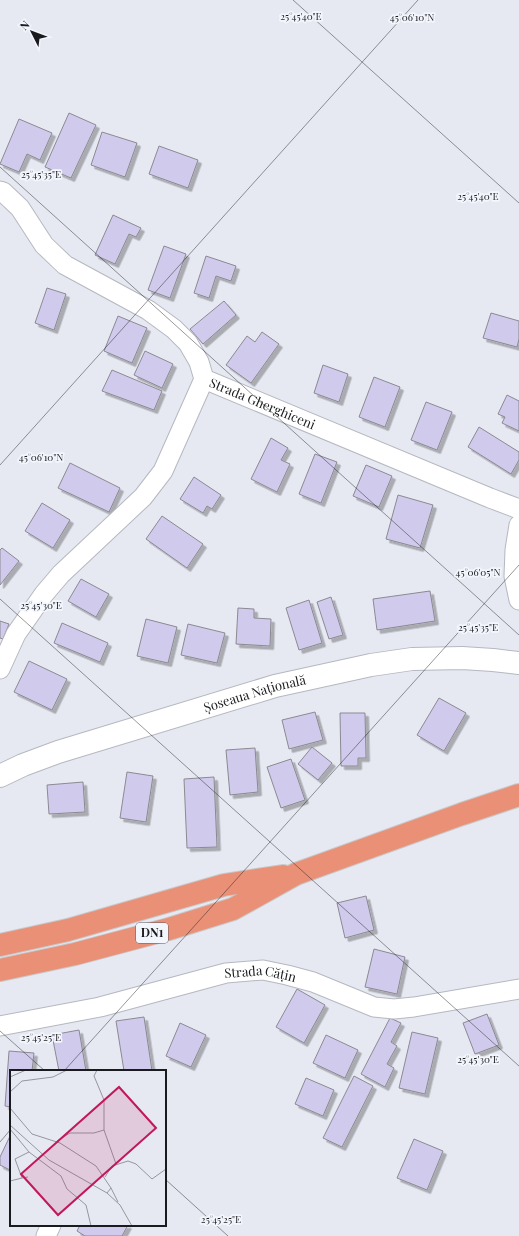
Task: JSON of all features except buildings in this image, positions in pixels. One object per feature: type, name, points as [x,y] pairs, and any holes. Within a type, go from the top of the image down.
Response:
[{"type":"highway","name":"DN1","points":[[0,970],[75,954],[169,929],[233,909],[296,874],[519,795]]},
{"type":"highway","name":"DN1","points":[[0,945],[68,930],[224,885],[296,874]]},
{"type":"street","name":"Strada Gherghiceni","points":[[0,190],[20,208],[44,245],[65,265],[148,310],[174,329],[188,343],[199,362],[204,380],[519,509]]},
{"type":"street","points":[[0,669],[16,634],[44,594],[61,574],[143,497],[163,471],[204,380]]},
{"type":"street","points":[[519,525],[514,576],[519,600]]},
{"type":"street","name":"Șoseaua Națională","points":[[0,776],[23,765],[58,752],[275,686],[314,677],[371,665],[412,659],[462,658],[519,663]]},
{"type":"street","name":"Strada Cățin","points":[[0,1026],[100,1007],[226,973],[246,971],[263,970],[287,975],[312,982],[374,1007],[394,1009],[519,989]]},
{"type":"street","points":[[46,1236],[51,1226]]}]
